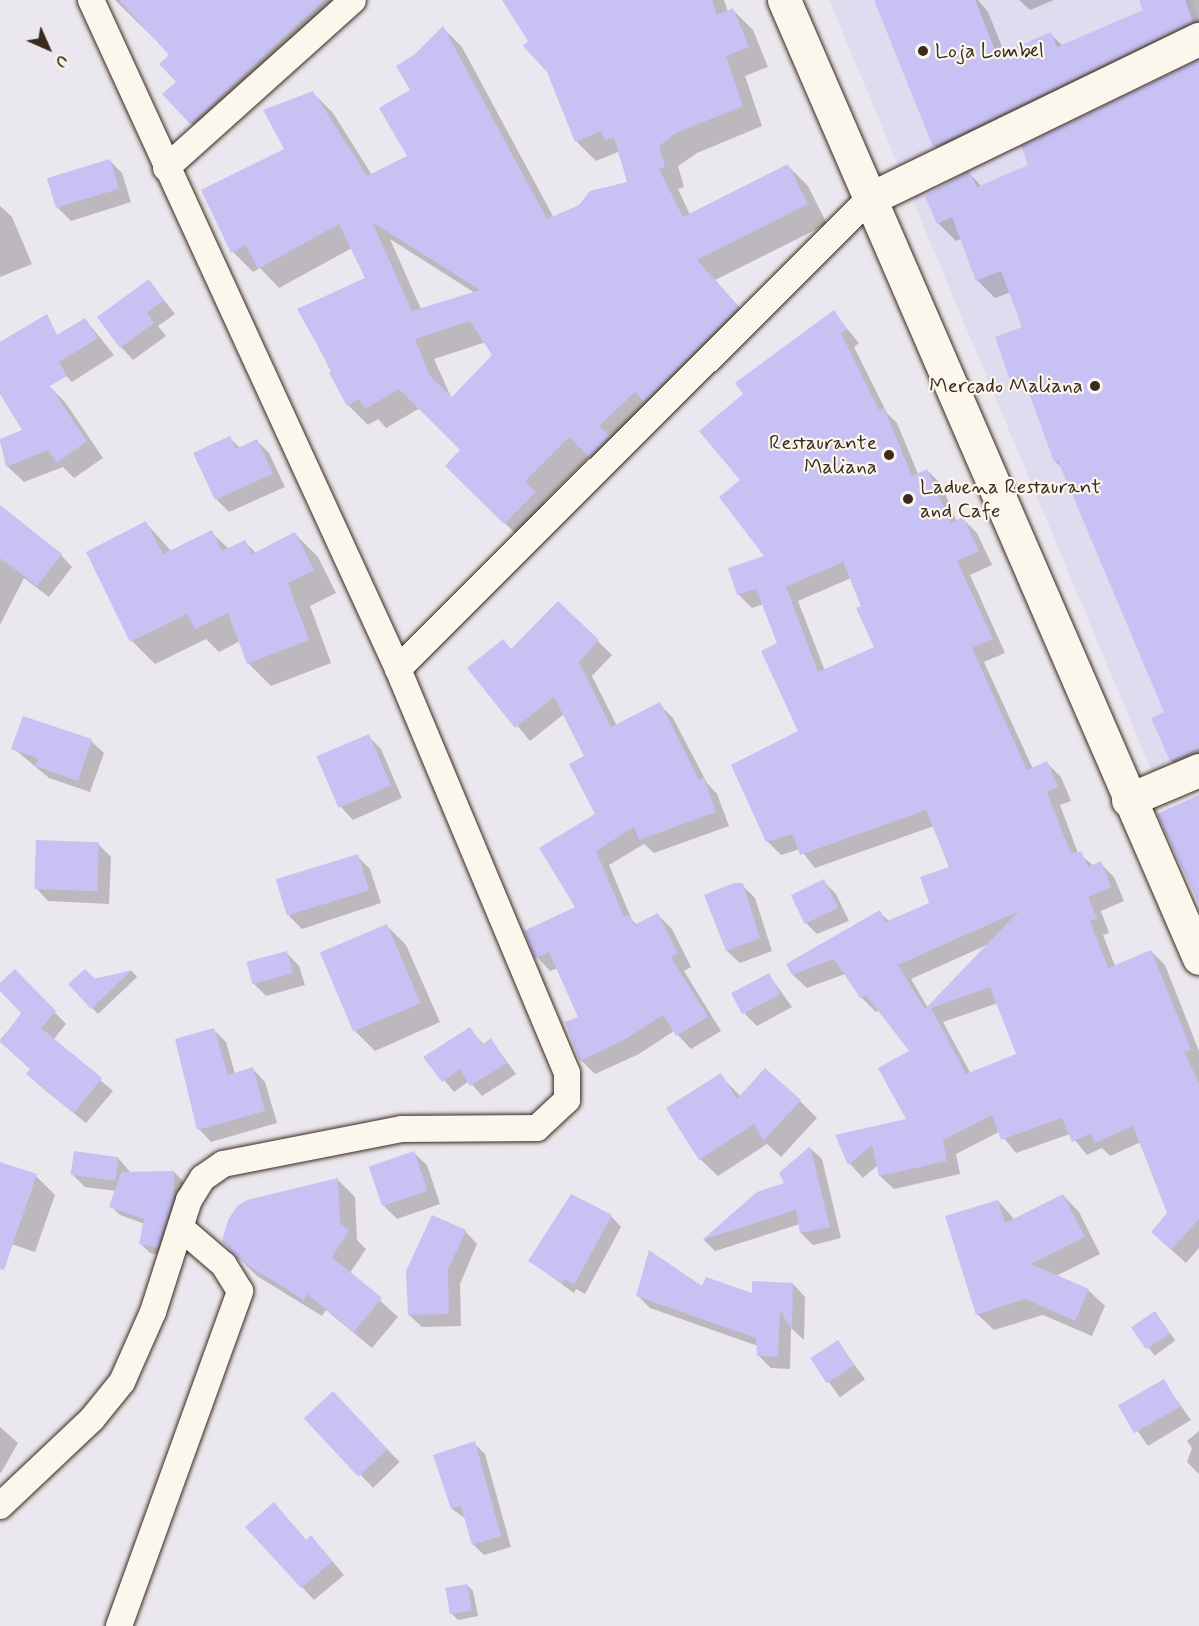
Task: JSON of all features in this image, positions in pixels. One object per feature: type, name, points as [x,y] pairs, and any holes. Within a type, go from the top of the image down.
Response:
[{"type":"street","points":[[0,1506],[92,1419],[122,1382],[153,1312],[182,1229],[189,1200],[203,1178],[223,1164],[402,1129],[537,1128],[567,1100],[567,1073],[398,669],[166,168],[91,0]]},
{"type":"street","points":[[166,168],[353,0]]},
{"type":"street","points":[[784,0],[1128,800],[1199,958]]},
{"type":"street","points":[[398,669],[869,199],[1199,39]]},
{"type":"street","points":[[1128,800],[1199,770]]},
{"type":"street","points":[[119,1626],[240,1291],[224,1265],[182,1229]]},
{"type":"shaded area","name":"Mercado Maliana","points":[[829,0],[1191,0],[1199,20],[1199,752],[1152,772]]},
{"type":"building","points":[[119,0],[324,0],[190,124],[162,94],[176,82],[159,64],[169,55]]},
{"type":"building","points":[[502,0],[712,0],[717,15],[733,8],[749,47],[726,56],[743,106],[676,133],[659,146],[665,167],[659,169],[683,217],[788,164],[808,204],[697,260],[739,307],[644,402],[635,392],[599,426],[610,436],[589,457],[569,437],[525,481],[536,492],[504,524],[445,466],[460,450],[399,389],[365,409],[359,399],[347,406],[329,373],[332,371],[297,309],[365,278],[339,224],[258,269],[246,245],[231,253],[201,190],[284,149],[263,110],[313,91],[367,176],[407,156],[379,108],[410,90],[396,66],[415,54],[443,26],[547,219],[579,205],[590,191],[627,182],[614,137],[605,140],[601,131],[575,142],[547,72],[523,46],[528,41]],"holes":[[[372,222],[480,290],[412,311]],[[470,321],[492,355],[452,397],[430,376],[415,339]]]},
{"type":"building","points":[[874,0],[975,0],[997,55],[1051,32],[1057,47],[1143,10],[1139,0],[1185,0],[1193,22],[933,147]]},
{"type":"building","points":[[1199,60],[1199,748],[1170,761],[1151,718],[1164,712],[1058,461],[1054,462],[1023,376],[1010,380],[995,337],[1022,327],[1001,271],[976,281],[952,217],[937,224],[925,196],[969,171],[977,187],[1028,165],[1021,146]]},
{"type":"building","points":[[110,159],[119,189],[56,208],[47,178]]},
{"type":"building","points":[[149,279],[164,300],[147,313],[154,323],[120,348],[97,317]]},
{"type":"building","points":[[834,310],[847,329],[841,333],[879,410],[884,408],[912,476],[927,469],[951,523],[963,517],[979,551],[957,561],[993,639],[972,648],[1027,770],[1047,761],[1058,787],[1047,792],[1071,854],[1081,851],[1088,867],[1101,861],[1111,887],[1088,897],[1097,919],[1090,921],[1108,968],[1151,950],[1191,1049],[1184,1052],[1199,1083],[1199,1219],[1171,1250],[1151,1232],[1167,1213],[1133,1126],[1095,1143],[1091,1133],[1072,1142],[1062,1118],[1001,1140],[992,1115],[943,1140],[947,1161],[879,1176],[872,1145],[848,1165],[835,1135],[906,1119],[878,1068],[909,1051],[866,995],[861,999],[834,959],[792,975],[786,964],[880,910],[885,922],[929,903],[920,877],[949,867],[926,810],[800,855],[793,834],[766,842],[731,765],[798,731],[761,651],[777,643],[756,589],[737,595],[728,568],[764,556],[719,497],[740,480],[699,431],[743,394],[735,383]],"holes":[[[843,562],[861,606],[856,608],[874,647],[818,672],[786,587]],[[1019,911],[925,1009],[898,965]],[[990,987],[1016,1054],[966,1074],[931,1008]]]},
{"type":"building","points":[[47,314],[57,335],[85,318],[98,338],[59,362],[67,376],[50,386],[87,441],[57,463],[48,450],[6,467],[0,439],[22,430],[0,394],[0,342]]},
{"type":"building","points":[[230,436],[236,449],[257,439],[273,474],[215,500],[193,453]]},
{"type":"building","points":[[0,505],[62,554],[37,586],[0,558]]},
{"type":"building","points":[[146,521],[163,554],[212,530],[222,551],[245,540],[252,554],[295,532],[314,570],[288,583],[309,640],[247,664],[228,613],[195,629],[187,614],[130,642],[86,552]]},
{"type":"building","points":[[558,601],[599,640],[579,662],[611,727],[660,702],[699,780],[704,778],[716,812],[639,840],[634,827],[596,851],[624,917],[629,915],[634,925],[658,913],[678,953],[671,957],[708,1017],[676,1036],[663,1015],[624,1040],[580,1061],[565,1022],[578,1017],[549,952],[535,958],[524,931],[575,907],[539,848],[595,814],[569,764],[584,756],[554,697],[515,728],[467,668],[503,639],[511,649]]},
{"type":"building","points":[[23,716],[92,739],[78,781],[35,766],[38,758],[11,749]]},
{"type":"building","points":[[369,734],[391,786],[338,808],[317,756]]},
{"type":"building","points":[[1199,795],[1199,904],[1157,814]]},
{"type":"building","points":[[36,840],[99,842],[97,891],[34,889]]},
{"type":"building","points":[[358,854],[369,890],[287,915],[276,879]]},
{"type":"building","points":[[824,879],[838,908],[805,924],[791,895]]},
{"type":"building","points":[[734,883],[743,883],[760,938],[726,951],[704,895]]},
{"type":"building","points":[[387,924],[421,1003],[353,1032],[320,953]]},
{"type":"building","points":[[287,951],[293,973],[252,984],[246,962]]},
{"type":"building","points":[[15,969],[56,1011],[41,1028],[102,1078],[74,1113],[26,1074],[30,1069],[0,1042],[21,1013],[0,991],[0,983]]},
{"type":"building","points":[[85,969],[95,979],[132,970],[91,1009],[68,984]]},
{"type":"building","points":[[769,973],[780,994],[742,1014],[731,993]]},
{"type":"building","points":[[470,1027],[482,1045],[491,1038],[507,1063],[470,1086],[460,1069],[442,1082],[423,1057]]},
{"type":"building","points":[[214,1028],[228,1075],[253,1067],[265,1111],[197,1130],[175,1039]]},
{"type":"building","points":[[765,1068],[801,1100],[763,1141],[754,1124],[699,1160],[666,1108],[721,1073],[737,1099]]},
{"type":"building","points":[[810,1146],[830,1227],[800,1233],[796,1210],[702,1240],[757,1192],[784,1183],[779,1173]]},
{"type":"building","points":[[74,1151],[119,1157],[115,1181],[71,1175]]},
{"type":"building","points":[[414,1151],[428,1191],[382,1206],[369,1167]]},
{"type":"building","points":[[0,1162],[37,1174],[4,1270],[0,1269]]},
{"type":"building","points":[[174,1171],[174,1197],[158,1248],[139,1244],[144,1219],[109,1207],[121,1172]]},
{"type":"building","points":[[338,1178],[340,1223],[349,1230],[332,1257],[382,1298],[354,1332],[307,1294],[304,1300],[238,1259],[222,1241],[228,1220],[237,1206],[247,1200]]},
{"type":"building","points":[[571,1194],[612,1215],[574,1285],[565,1279],[562,1283],[528,1261]]},
{"type":"building","points":[[1063,1194],[1085,1237],[1031,1264],[1089,1289],[1075,1321],[1025,1299],[976,1315],[945,1216],[998,1200],[1005,1223]]},
{"type":"building","points":[[432,1215],[466,1230],[448,1270],[449,1314],[408,1315],[406,1271]]},
{"type":"building","points":[[649,1250],[702,1286],[706,1277],[752,1293],[752,1281],[793,1283],[792,1330],[780,1311],[778,1357],[757,1356],[756,1338],[636,1296]]},
{"type":"building","points":[[1155,1311],[1170,1333],[1146,1350],[1131,1327]]},
{"type":"building","points":[[838,1340],[854,1365],[827,1383],[810,1358]]},
{"type":"building","points":[[1164,1379],[1180,1407],[1134,1433],[1118,1406]]},
{"type":"building","points":[[333,1391],[388,1450],[358,1477],[304,1418]]},
{"type":"building","points":[[475,1441],[501,1536],[472,1545],[461,1506],[451,1509],[433,1455]]},
{"type":"building","points":[[274,1502],[306,1540],[311,1535],[332,1562],[301,1588],[245,1527]]},
{"type":"building","points":[[467,1584],[472,1611],[450,1614],[445,1588]]},
{"type":"place","name":"Loja Lombel","points":[[923,51]]},
{"type":"place","name":"Mercado Maliana","points":[[1095,386]]},
{"type":"place","name":"Restaurante Maliana","points":[[889,455]]},
{"type":"place","name":"Laduena Restaurant and Cafe","points":[[908,499]]}]
